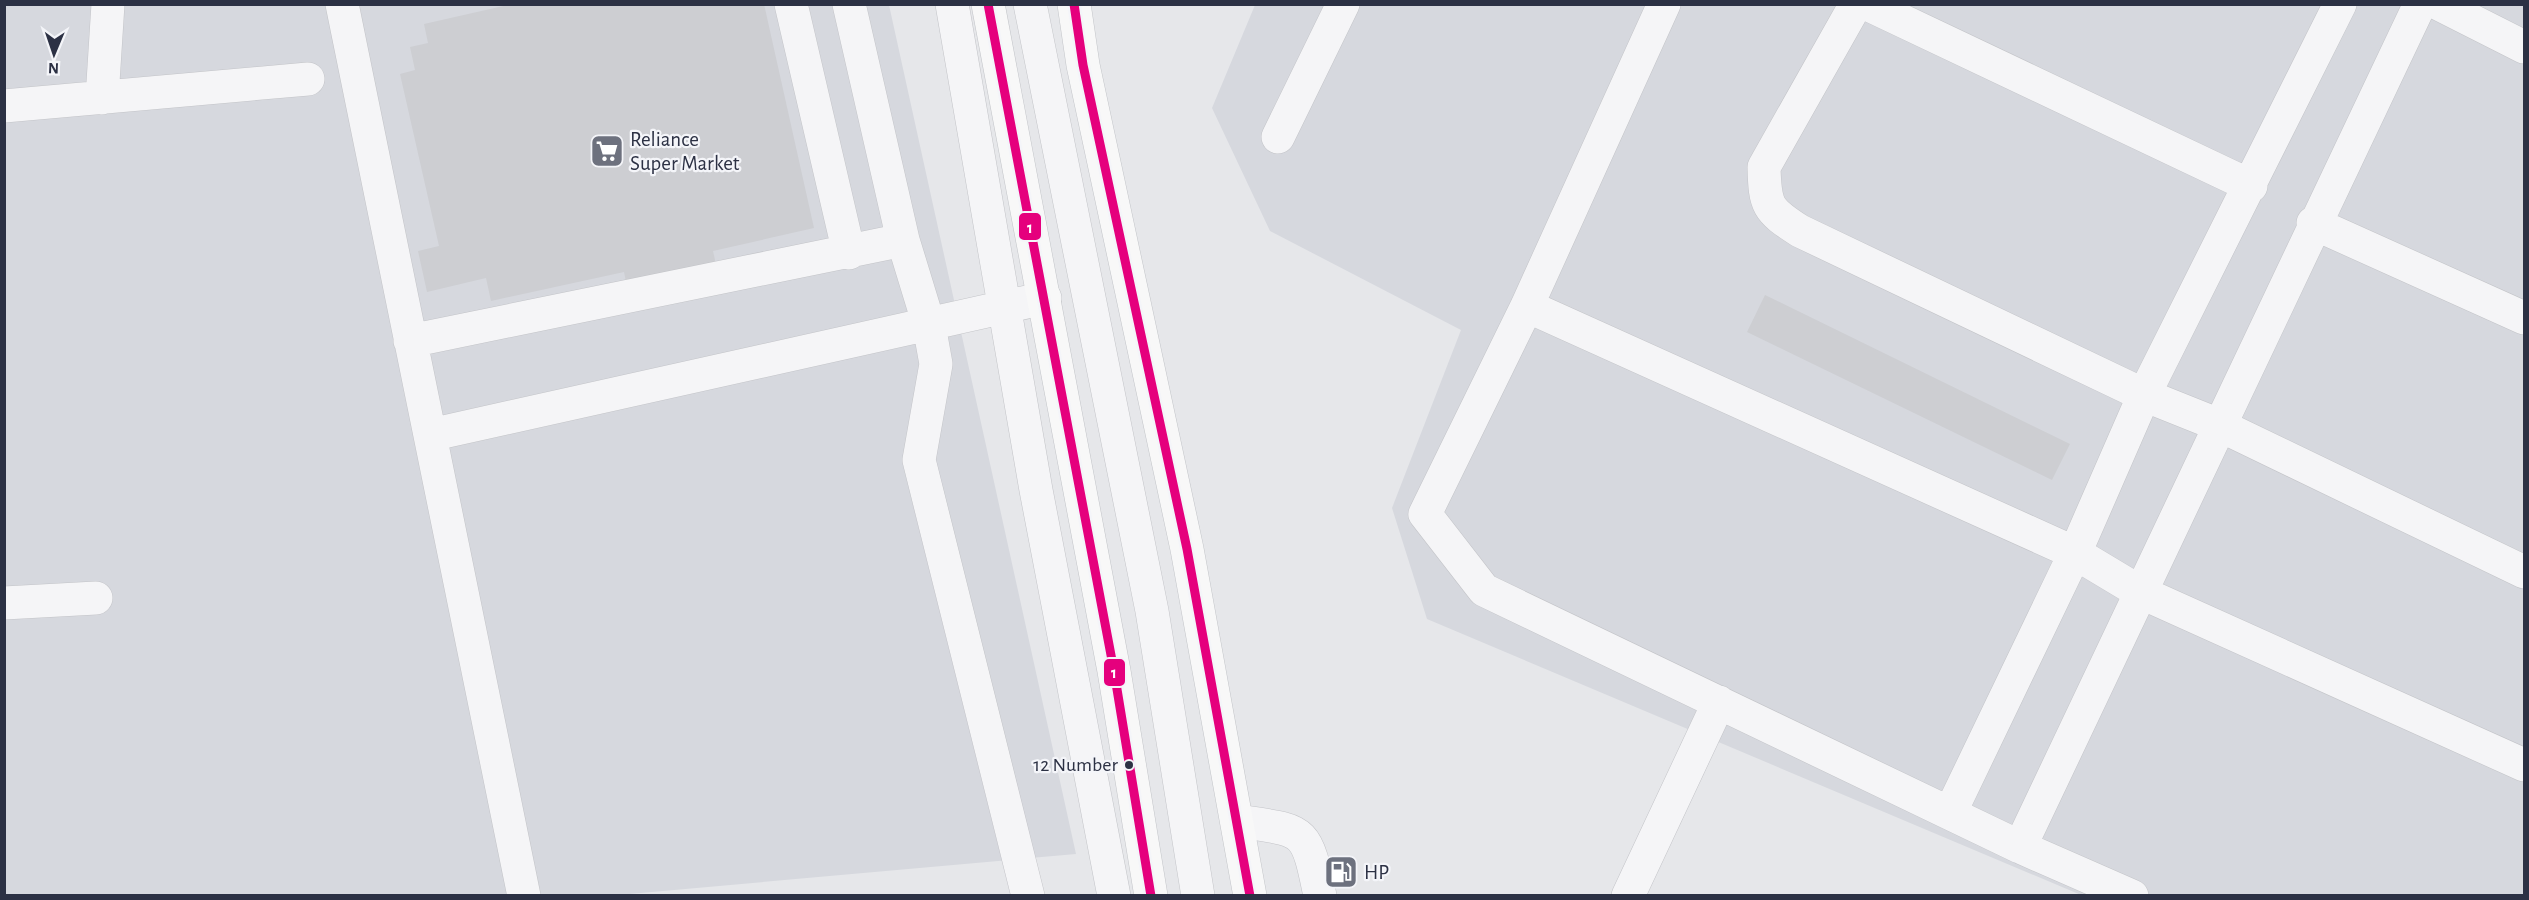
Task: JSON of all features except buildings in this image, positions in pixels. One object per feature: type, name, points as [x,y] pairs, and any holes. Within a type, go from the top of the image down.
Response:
[{"type":"main road","points":[[988,4],[1114,671],[1150,896]]},
{"type":"main road","points":[[1074,4],[1083,65],[1187,549],[1236,821],[1243,894]]},
{"type":"lane","points":[[102,99],[108,4]]},
{"type":"lane","points":[[342,4],[524,896]]},
{"type":"lane","points":[[791,4],[849,253]]},
{"type":"lane","points":[[849,4],[903,240],[929,325],[936,364],[920,460],[1028,896]]},
{"type":"lane","points":[[952,4],[1036,490],[1114,896]]},
{"type":"lane","points":[[1030,4],[1152,611],[1198,896]]},
{"type":"lane","points":[[1278,137],[1343,4]]},
{"type":"lane","points":[[1664,4],[1527,306],[1425,514],[1484,590],[2020,847],[2132,896]]},
{"type":"lane","points":[[1856,4],[1764,167],[1764,195],[1774,215],[1800,231],[2144,395],[2219,425],[2524,572]]},
{"type":"lane","points":[[1867,4],[2251,186]]},
{"type":"lane","points":[[1950,813],[2075,553],[2144,395],[2251,186],[2340,4]]},
{"type":"lane","points":[[2020,847],[2313,223],[2420,4]]},
{"type":"lane","points":[[2439,4],[2524,47]]},
{"type":"lane","points":[[4,106],[308,79]]},
{"type":"lane","points":[[2313,223],[2524,318]]},
{"type":"lane","points":[[410,341],[849,253],[903,240]]},
{"type":"lane","points":[[430,435],[1045,298]]},
{"type":"lane","points":[[1527,306],[2075,553],[2140,592],[2524,765]]},
{"type":"lane","points":[[4,603],[96,598]]},
{"type":"lane","points":[[1628,896],[1719,702]]},
{"type":"lane","points":[[1236,821],[1280,828],[1301,835],[1307,843],[1320,896]]},
{"type":"shaded area","points":[[5,5],[889,5],[1076,854],[607,896],[5,896]]},
{"type":"shaded area","points":[[1255,5],[2524,5],[2524,895],[2081,895],[1427,619],[1392,508],[1461,330],[1270,231],[1212,108]]},
{"type":"transit line","name":"1","points":[[988,4],[1114,671],[1151,896]]},
{"type":"transit line","name":"1","points":[[1074,4],[1083,65],[1187,549],[1250,896]]},
{"type":"place","name":"Reliance Super Market","points":[[607,151]]},
{"type":"place","name":"12 Number","points":[[1129,765]]},
{"type":"place","name":"HP","points":[[1341,872]]}]
